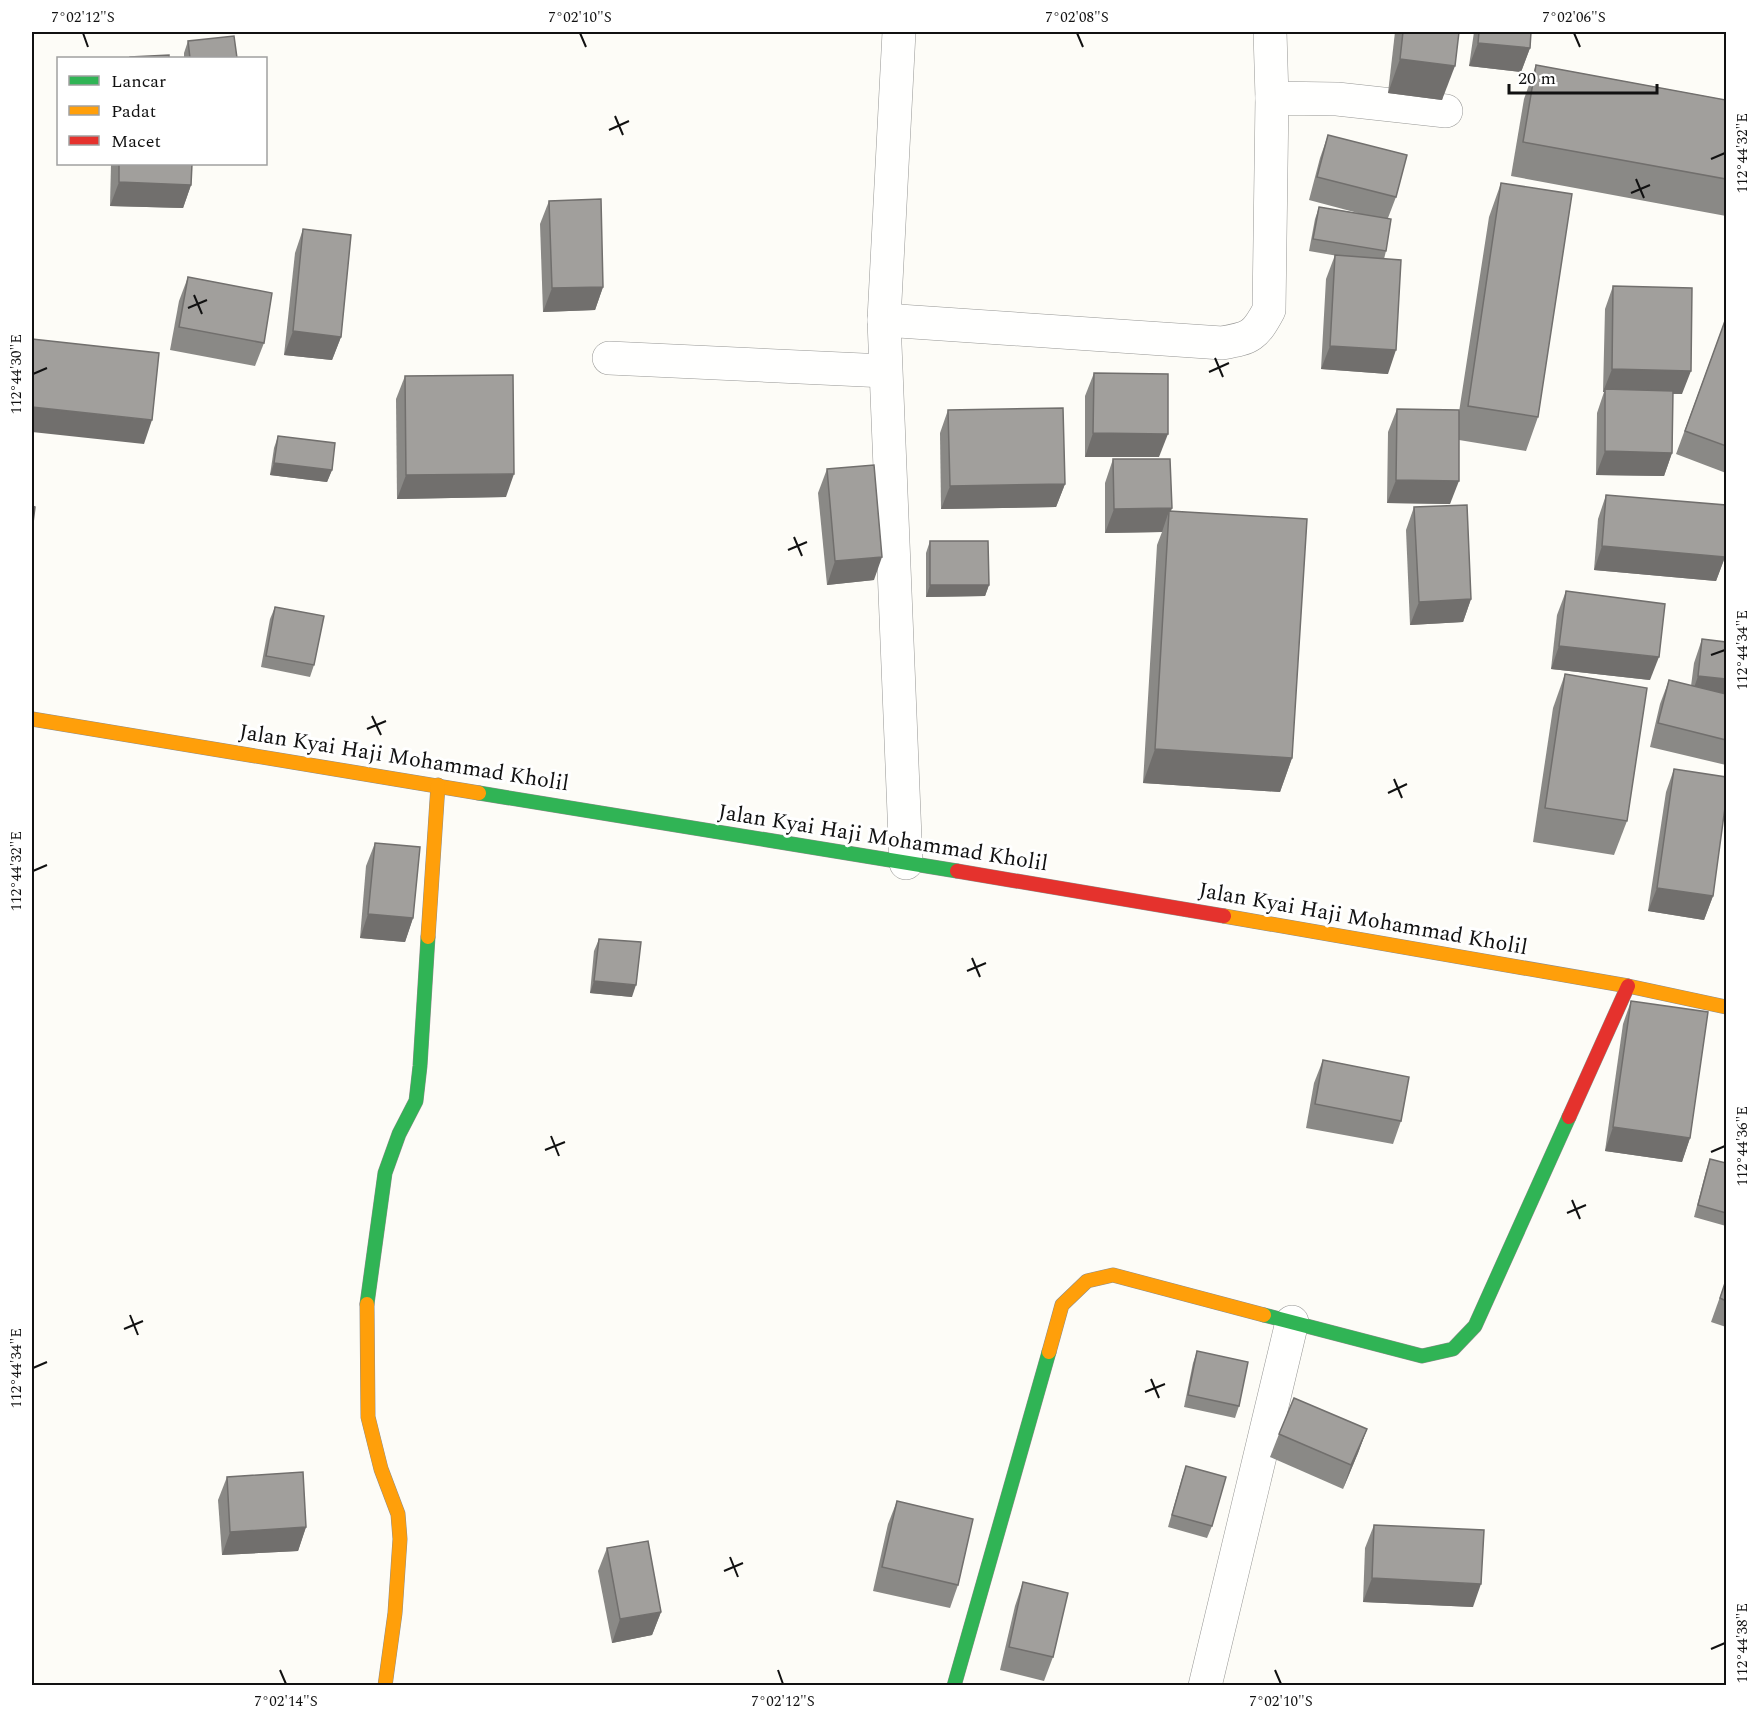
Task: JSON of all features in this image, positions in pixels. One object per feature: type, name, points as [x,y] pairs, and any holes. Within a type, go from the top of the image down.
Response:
[{"type":"street","points":[[899,32],[884,320],[906,863]]},
{"type":"street","points":[[884,320],[1222,343],[1244,339],[1258,330],[1269,310],[1272,98],[1270,32]]},
{"type":"street","points":[[1272,98],[1337,99],[1446,111]]},
{"type":"street","points":[[609,358],[885,371]]},
{"type":"street","name":"Jalan Kyai Haji Mohammad Kholil","points":[[32,719],[1090,893],[1628,986],[1726,1007]]},
{"type":"street","points":[[384,1686],[395,1613],[400,1539],[398,1514],[381,1469],[368,1417],[367,1301],[385,1173],[399,1134],[416,1101],[438,785]]},
{"type":"street","points":[[954,1686],[1062,1305],[1087,1281],[1113,1275],[1422,1356],[1453,1349],[1475,1326],[1628,986]]},
{"type":"street","points":[[1205,1686],[1292,1322]]},
{"type":"building","points":[[1403,32],[1459,32],[1455,66],[1400,59]]},
{"type":"building","points":[[1479,32],[1531,32],[1530,48],[1478,43]]},
{"type":"building","points":[[234,36],[237,57],[190,57],[188,41]]},
{"type":"building","points":[[169,55],[169,57],[130,57]]},
{"type":"building","points":[[1536,65],[1726,100],[1726,179],[1523,142]]},
{"type":"building","points":[[1328,135],[1407,155],[1396,197],[1317,177]]},
{"type":"building","points":[[119,165],[192,165],[191,185],[119,182]]},
{"type":"building","points":[[1501,183],[1572,194],[1538,417],[1468,406]]},
{"type":"building","points":[[601,199],[603,287],[552,288],[549,201]]},
{"type":"building","points":[[1319,207],[1391,219],[1386,251],[1313,239]]},
{"type":"building","points":[[303,229],[351,235],[341,337],[293,331]]},
{"type":"building","points":[[1335,255],[1401,260],[1396,350],[1330,346]]},
{"type":"building","points":[[188,277],[272,293],[264,343],[179,327]]},
{"type":"building","points":[[1613,286],[1692,288],[1691,371],[1612,369]]},
{"type":"building","points":[[1726,318],[1726,446],[1685,431]]},
{"type":"building","points":[[32,339],[159,353],[152,420],[32,407]]},
{"type":"building","points":[[1094,373],[1168,374],[1168,434],[1093,433]]},
{"type":"building","points":[[513,375],[514,474],[406,475],[405,376]]},
{"type":"building","points":[[1605,389],[1673,391],[1672,453],[1605,451]]},
{"type":"building","points":[[1063,408],[1065,484],[950,486],[948,410]]},
{"type":"building","points":[[1397,409],[1459,410],[1459,481],[1396,480]]},
{"type":"building","points":[[278,436],[335,443],[332,470],[274,463]]},
{"type":"building","points":[[1113,459],[1170,459],[1172,508],[1114,509]]},
{"type":"building","points":[[874,465],[882,557],[835,561],[827,469]]},
{"type":"building","points":[[1606,495],[1726,505],[1725,557],[1602,546]]},
{"type":"building","points":[[1467,505],[1471,599],[1419,602],[1414,507]]},
{"type":"building","points":[[32,506],[35,507],[32,531]]},
{"type":"building","points":[[1169,511],[1307,519],[1292,758],[1155,749]]},
{"type":"building","points":[[930,541],[988,541],[989,585],[930,585]]},
{"type":"building","points":[[1566,591],[1665,604],[1659,657],[1559,646]]},
{"type":"building","points":[[275,607],[324,616],[314,665],[266,656]]},
{"type":"building","points":[[1702,639],[1726,642],[1726,679],[1698,676]]},
{"type":"building","points":[[1565,674],[1647,688],[1627,821],[1545,808]]},
{"type":"building","points":[[1669,680],[1726,694],[1726,740],[1658,723]]},
{"type":"building","points":[[1674,769],[1726,777],[1726,800],[1713,896],[1657,888]]},
{"type":"building","points":[[375,843],[420,847],[413,918],[368,914]]},
{"type":"building","points":[[599,939],[641,942],[636,985],[594,981]]},
{"type":"building","points":[[1631,1001],[1708,1012],[1690,1138],[1613,1127]]},
{"type":"building","points":[[1323,1060],[1409,1077],[1401,1121],[1315,1104]]},
{"type":"building","points":[[1710,1159],[1726,1163],[1726,1213],[1698,1205]]},
{"type":"building","points":[[1726,1280],[1726,1301],[1720,1298]]},
{"type":"building","points":[[1197,1351],[1248,1362],[1239,1406],[1188,1395]]},
{"type":"building","points":[[1294,1398],[1367,1429],[1351,1465],[1279,1434]]},
{"type":"building","points":[[1186,1466],[1226,1477],[1212,1526],[1172,1515]]},
{"type":"building","points":[[303,1472],[306,1527],[230,1532],[227,1477]]},
{"type":"building","points":[[897,1501],[973,1519],[958,1585],[882,1567]]},
{"type":"building","points":[[1374,1525],[1484,1530],[1481,1584],[1372,1578]]},
{"type":"building","points":[[648,1541],[661,1612],[620,1619],[607,1548]]},
{"type":"building","points":[[1023,1582],[1068,1593],[1053,1657],[1009,1647]]},
{"type":"traffic: fast","points":[[479,793],[957,871]]},
{"type":"traffic: fast","points":[[367,1304],[385,1173],[399,1134],[416,1101],[428,937]]},
{"type":"traffic: fast","points":[[1264,1315],[1422,1356],[1453,1349],[1475,1326],[1569,1117]]},
{"type":"traffic: fast","points":[[954,1686],[1049,1352]]},
{"type":"traffic: slow","points":[[32,719],[479,793]]},
{"type":"traffic: slow","points":[[428,937],[438,785]]},
{"type":"traffic: slow","points":[[1224,916],[1628,986],[1726,1007]]},
{"type":"traffic: slow","points":[[1049,1352],[1062,1305],[1087,1281],[1113,1275],[1264,1315]]},
{"type":"traffic: slow","points":[[367,1304],[368,1417],[381,1469],[398,1514],[400,1539],[395,1613],[385,1686]]},
{"type":"traffic: jam","points":[[957,871],[1224,916]]},
{"type":"traffic: jam","points":[[1569,1117],[1628,986]]}]
